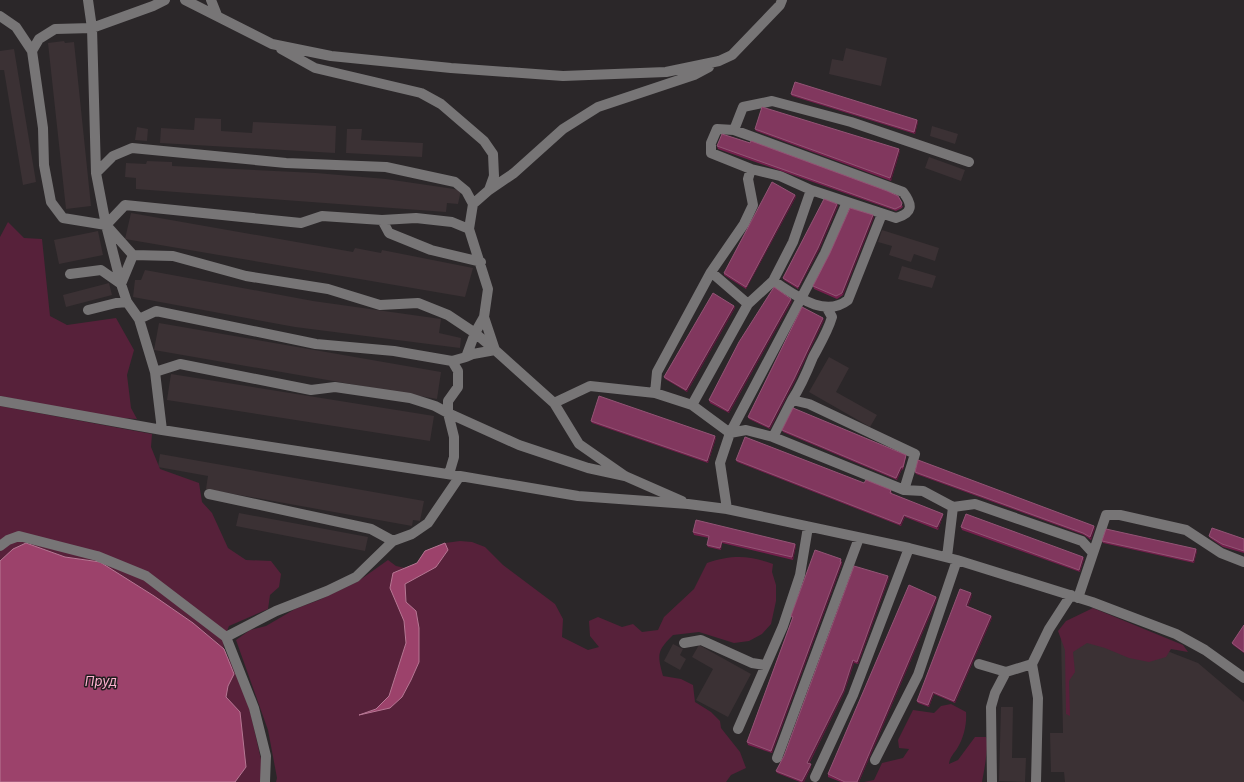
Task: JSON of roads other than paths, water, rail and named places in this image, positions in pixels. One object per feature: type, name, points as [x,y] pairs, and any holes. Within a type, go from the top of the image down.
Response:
[{"type":"street","points":[[88,0],[92,28],[96,173],[106,225],[121,284],[127,302],[139,319],[155,372],[162,430]]},
{"type":"street","points":[[32,51],[39,39],[55,29],[92,28],[165,0]]},
{"type":"street","points":[[185,0],[217,15],[315,68],[421,93],[441,104],[484,141],[493,154],[494,176],[489,190]]},
{"type":"street","points":[[211,0],[217,15]]},
{"type":"street","points":[[473,204],[489,190],[514,173],[563,129],[598,107],[694,75],[732,55],[780,5],[782,0]]},
{"type":"street","points":[[0,16],[16,27],[32,51],[43,128],[44,165],[51,202],[63,218],[106,225],[133,255],[173,256],[246,276],[328,289],[380,305],[418,303],[448,315],[475,333],[554,403],[579,444],[625,476],[688,504]]},
{"type":"street","points":[[272,44],[331,56],[451,68],[563,76],[666,72],[719,61]]},
{"type":"street","points":[[734,130],[743,108],[772,101],[851,122],[969,162]]},
{"type":"street","points":[[717,129],[734,130],[903,192],[910,201],[910,210],[905,215],[896,218],[882,214],[811,190],[780,176],[751,169],[711,153],[711,143],[717,129]]},
{"type":"street","points":[[96,173],[113,156],[132,148],[286,163],[386,167],[455,182],[466,191],[473,204],[469,229],[481,262],[488,289],[484,317],[475,333],[466,357]]},
{"type":"street","points":[[655,393],[657,372],[711,272],[744,224],[753,205],[748,179],[751,169]]},
{"type":"street","points":[[692,405],[748,304],[773,281],[793,242],[811,190]]},
{"type":"street","points":[[727,509],[720,463],[730,433],[825,253],[847,202]]},
{"type":"street","points":[[106,225],[125,205],[301,223],[322,216],[382,220],[416,218],[452,222],[469,229]]},
{"type":"street","points":[[773,281],[809,303],[827,308],[841,306],[848,300],[882,214]]},
{"type":"street","points":[[382,220],[389,233],[431,250],[481,262]]},
{"type":"street","points":[[121,284],[133,255]]},
{"type":"street","points":[[70,274],[101,270],[121,284]]},
{"type":"street","points":[[711,272],[748,304]]},
{"type":"street","points":[[88,310],[116,303],[127,302]]},
{"type":"street","points":[[773,437],[792,400],[803,383],[830,326],[832,317],[827,308]]},
{"type":"street","points":[[139,319],[156,310],[316,344],[394,351],[452,361],[473,354],[495,350]]},
{"type":"street","points":[[484,317],[495,350]]},
{"type":"street","points":[[449,474],[454,457],[454,437],[448,414],[448,401],[458,387],[458,371],[452,361]]},
{"type":"street","points":[[155,372],[180,364],[311,390],[335,387],[410,398],[435,406],[448,414],[519,445],[588,468],[625,476]]},
{"type":"street","points":[[554,403],[590,386],[655,393],[692,405],[730,433],[746,430],[773,437],[904,490],[923,491],[952,507],[975,504],[1082,541],[1092,552]]},
{"type":"street","points":[[792,400],[809,404],[915,454],[904,490]]},
{"type":"street","points":[[0,401],[162,430],[449,474],[578,496],[688,504],[727,509],[909,548],[952,558],[1074,596],[1176,634],[1205,650],[1244,678]]},
{"type":"street","points":[[226,636],[276,611],[327,591],[356,576],[393,541],[412,534],[428,523],[460,476]]},
{"type":"street","points":[[209,494],[371,529],[393,541]]},
{"type":"street","points":[[874,760],[918,675],[952,558],[952,507]]},
{"type":"street","points":[[1036,782],[1038,698],[1032,664],[1049,629],[1074,596],[1106,515],[1120,515],[1186,530],[1221,553],[1244,562]]},
{"type":"street","points":[[738,729],[765,664],[783,626],[800,575],[808,526]]},
{"type":"street","points":[[0,546],[8,540],[19,536],[97,556],[146,576],[226,636],[254,708],[266,756],[265,782]]},
{"type":"street","points":[[777,758],[859,538]]},
{"type":"street","points":[[815,777],[853,695],[909,548]]},
{"type":"street","points":[[684,643],[701,640],[752,663],[765,664]]},
{"type":"street","points":[[979,664],[1006,672],[1032,664]]},
{"type":"street","points":[[992,782],[991,707],[995,693],[1006,672]]},
{"type":"water","name":"Пруд","points":[[26,543],[65,557],[100,562],[193,623],[224,649],[234,674],[228,686],[226,697],[240,712],[246,767],[235,782],[0,782],[0,561],[13,549]]},
{"type":"water","points":[[445,543],[448,550],[436,567],[405,584],[406,602],[416,611],[419,628],[419,662],[411,680],[402,697],[390,708],[359,715],[376,709],[389,696],[406,643],[404,621],[390,588],[393,573],[417,563],[425,551]]}]
